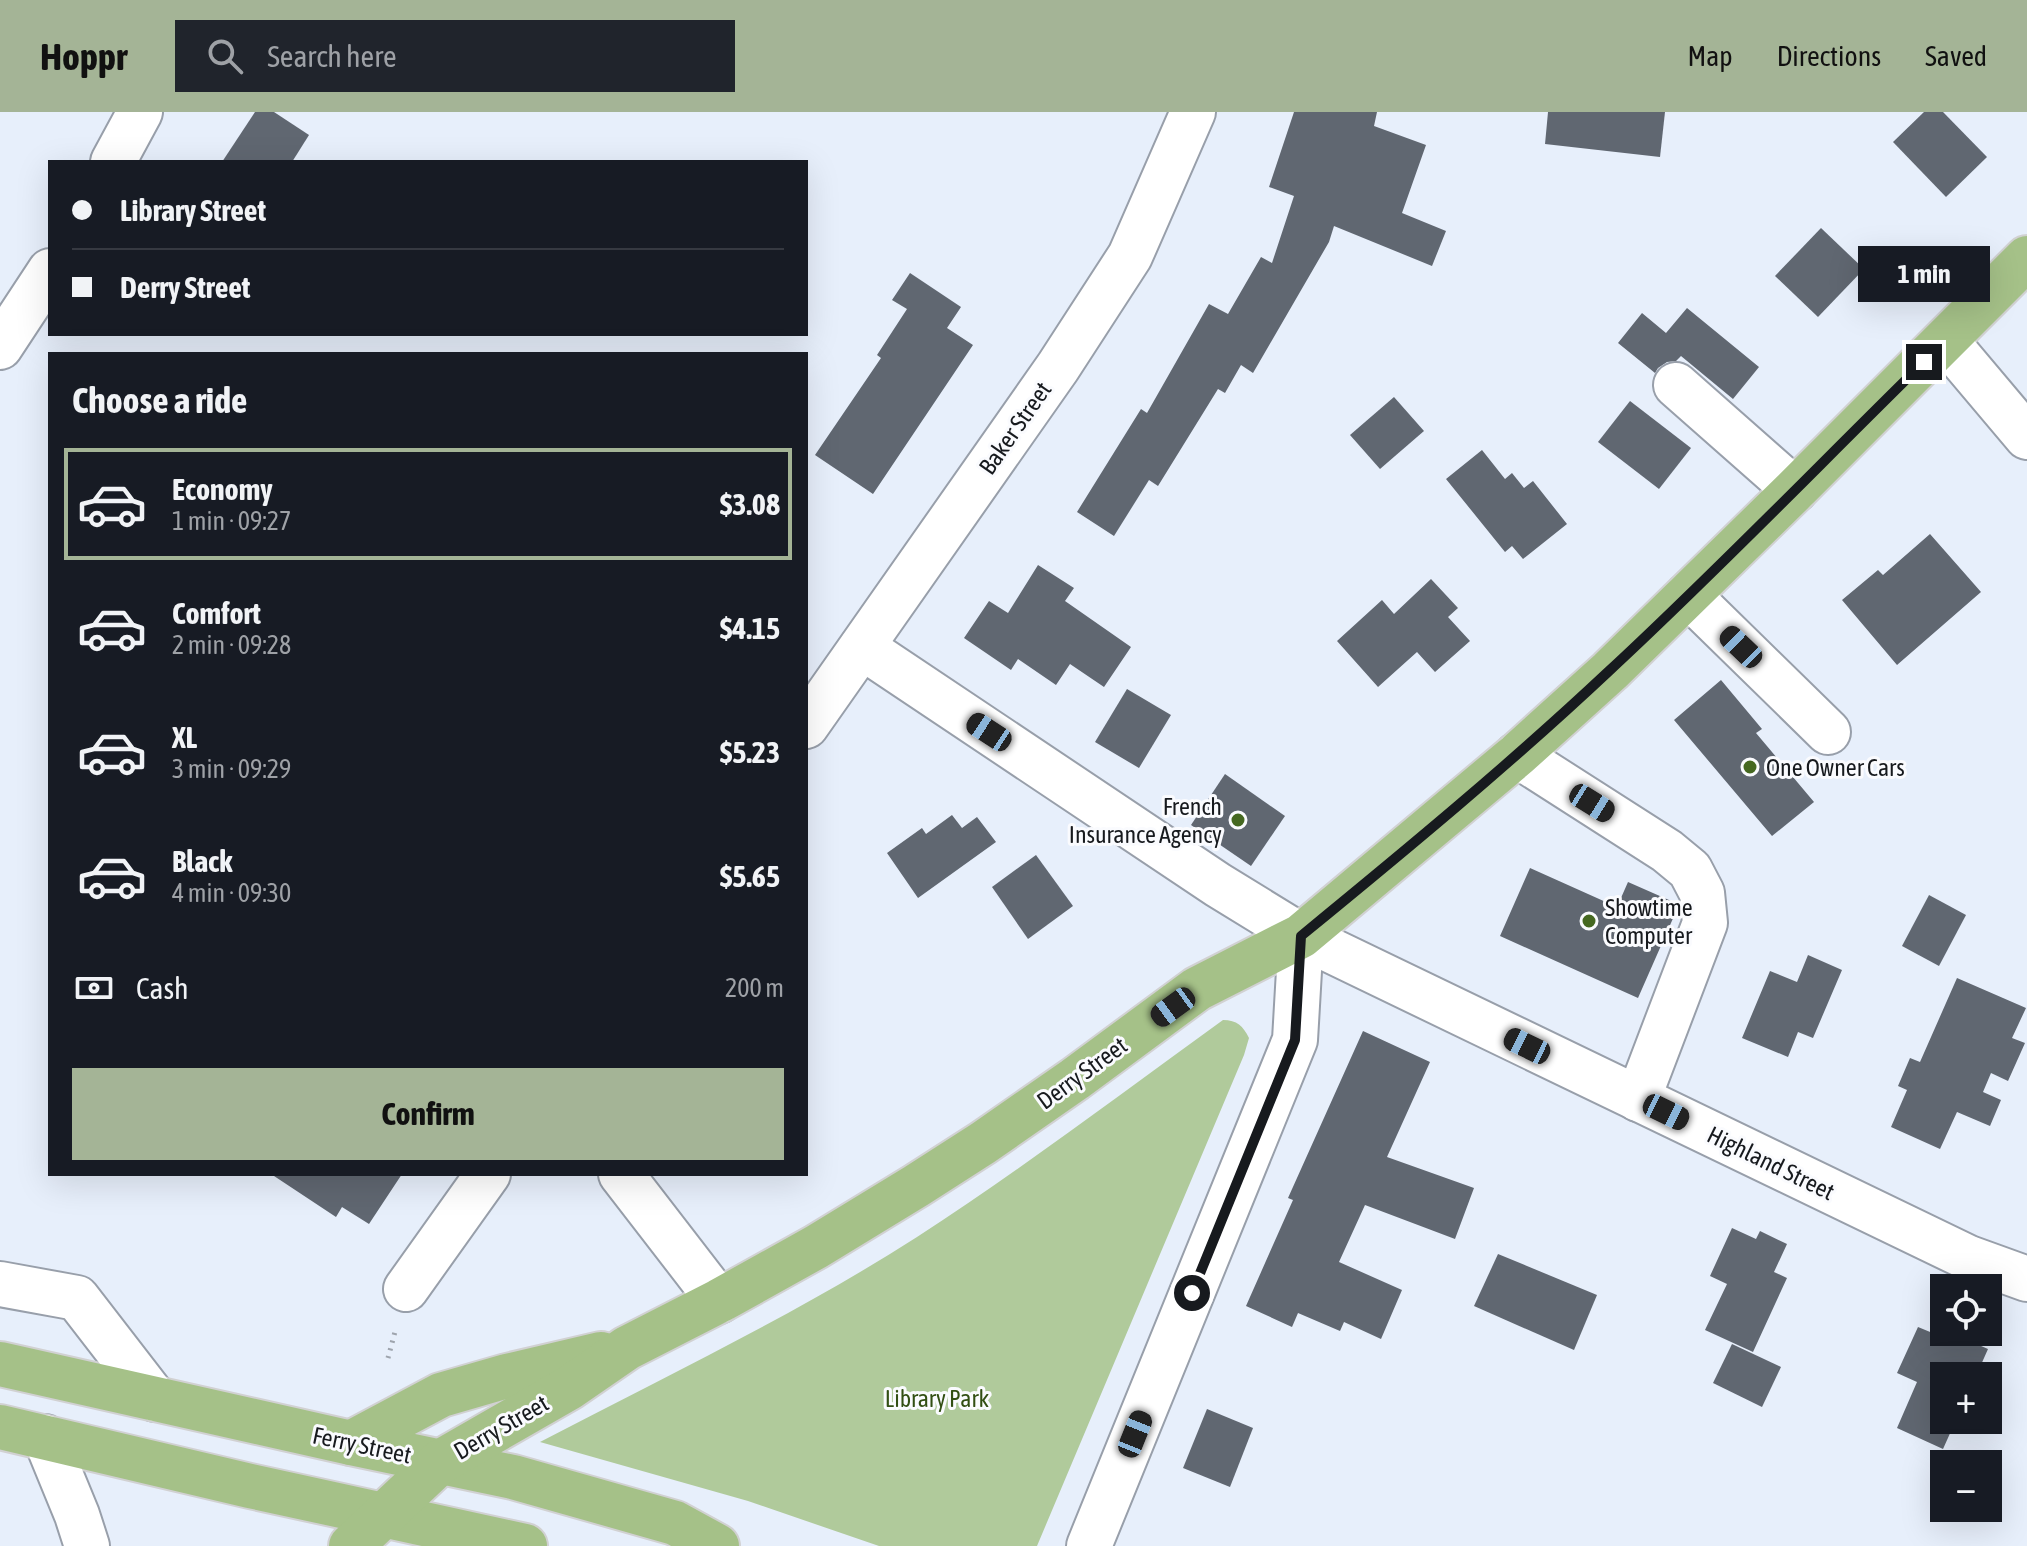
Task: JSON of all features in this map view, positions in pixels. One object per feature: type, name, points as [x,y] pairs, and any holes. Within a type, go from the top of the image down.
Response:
[{"type":"main road","name":"Derry Street","points":[[351,1546],[440,1462],[569,1388],[627,1348],[816,1247],[983,1143],[1197,989],[1301,936],[1517,755],[1610,671],[2027,258]]},
{"type":"main road","name":"Derry Street","points":[[351,1443],[441,1395],[553,1364],[627,1348]]},
{"type":"main road","name":"Ferry Street","points":[[0,1364],[513,1477],[675,1523],[717,1546]]},
{"type":"main road","points":[[0,1427],[525,1546]]},
{"type":"main road","points":[[329,1546],[328,1503],[351,1443]]},
{"type":"street","points":[[114,160],[140,112]]},
{"type":"street","name":"Baker Street","points":[[808,723],[1058,367],[1130,256],[1193,112]]},
{"type":"street","points":[[0,347],[48,274]]},
{"type":"street","points":[[1946,341],[2027,437]]},
{"type":"street","points":[[1676,385],[1795,490]]},
{"type":"street","points":[[1688,595],[1828,732]]},
{"type":"street","name":"Highland Street","points":[[862,647],[1218,885],[1301,936],[1969,1258],[2027,1279]]},
{"type":"street","points":[[1517,755],[1667,851],[1690,870],[1702,893],[1705,923],[1638,1099]]},
{"type":"street","points":[[1089,1546],[1295,1040],[1301,936]]},
{"type":"street","points":[[406,1289],[487,1176]]},
{"type":"street","points":[[623,1176],[719,1301]]},
{"type":"street","points":[[0,1284],[77,1298],[155,1399]]},
{"type":"street","points":[[45,1437],[87,1546]]},
{"type":"green space","name":"Library Park","points":[[1223,1020],[1236,1023],[1247,1034],[1249,1038],[1244,1055],[1037,1546],[879,1546],[748,1501],[540,1442],[731,1344],[872,1265],[995,1185]]},
{"type":"building","points":[[255,112],[274,112],[309,135],[293,160],[223,160]]},
{"type":"building","points":[[1294,112],[1377,112],[1374,126],[1426,145],[1402,213],[1446,231],[1432,266],[1334,226],[1329,242],[1253,373],[1241,365],[1225,393],[1218,389],[1158,486],[1149,480],[1114,536],[1077,512],[1141,409],[1147,413],[1209,304],[1228,314],[1261,257],[1272,263],[1294,196],[1269,187]]},
{"type":"building","points":[[1548,112],[1665,112],[1660,157],[1545,144]]},
{"type":"building","points":[[1924,112],[1943,112],[1987,157],[1946,197],[1893,142]]},
{"type":"building","points":[[1821,228],[1864,269],[1818,317],[1775,276]]},
{"type":"building","points":[[910,273],[961,307],[947,328],[973,345],[873,494],[815,455],[881,358],[877,355],[907,309],[892,300]]},
{"type":"building","points":[[1687,308],[1759,367],[1733,399],[1681,356],[1676,361],[1667,362],[1655,373],[1618,343],[1642,313],[1666,333]]},
{"type":"building","points":[[1394,397],[1424,431],[1380,469],[1350,435]]},
{"type":"building","points":[[1630,401],[1691,448],[1659,489],[1598,442]]},
{"type":"building","points":[[1482,450],[1505,479],[1512,473],[1524,488],[1533,481],[1567,524],[1523,559],[1512,546],[1505,552],[1446,479]]},
{"type":"building","points":[[1930,534],[1981,592],[1897,665],[1842,600],[1878,570],[1883,575]]},
{"type":"building","points":[[1038,565],[1074,588],[1065,601],[1131,647],[1104,687],[1070,664],[1056,685],[1018,659],[1011,670],[964,638],[989,601],[1008,613]]},
{"type":"building","points":[[1431,579],[1458,608],[1448,617],[1470,641],[1435,672],[1417,652],[1378,687],[1337,641],[1382,600],[1394,614]]},
{"type":"building","name":"One Owner Cars","points":[[1721,680],[1762,729],[1756,733],[1814,802],[1772,836],[1674,720]]},
{"type":"building","points":[[1127,689],[1171,715],[1139,768],[1095,742]]},
{"type":"building","name":"French Insurance Agency","points":[[1225,774],[1285,816],[1251,866],[1191,825]]},
{"type":"building","points":[[952,815],[962,828],[977,817],[996,842],[918,898],[887,853],[922,828],[926,834]]},
{"type":"building","points":[[1036,855],[1073,906],[1028,939],[992,887]]},
{"type":"building","name":"Showtime Computer","points":[[1530,868],[1617,907],[1628,882],[1678,904],[1638,998],[1500,936]]},
{"type":"building","points":[[1929,895],[1966,915],[1939,966],[1902,946]]},
{"type":"building","points":[[1808,955],[1842,970],[1813,1038],[1798,1032],[1788,1057],[1742,1038],[1770,971],[1797,982]]},
{"type":"building","points":[[1957,978],[2026,1008],[2012,1038],[2025,1043],[2008,1081],[1991,1073],[1983,1092],[2001,1100],[1990,1126],[1957,1112],[1940,1149],[1891,1127],[1907,1090],[1898,1086],[1910,1058],[1920,1062]]},
{"type":"building","points":[[1363,1031],[1430,1062],[1387,1157],[1474,1188],[1455,1239],[1365,1205],[1339,1262],[1402,1290],[1381,1339],[1344,1322],[1340,1331],[1298,1313],[1292,1327],[1246,1306],[1293,1200],[1288,1198]]},
{"type":"building","points":[[274,1176],[401,1176],[369,1224],[342,1207],[336,1217]]},
{"type":"building","points":[[1732,1228],[1756,1239],[1760,1231],[1787,1244],[1774,1272],[1787,1278],[1753,1352],[1705,1330],[1727,1284],[1710,1276]]},
{"type":"building","points":[[1498,1254],[1597,1295],[1574,1350],[1474,1306]]},
{"type":"building","points":[[1918,1327],[1930,1332],[1930,1346],[1981,1346],[1988,1349],[1982,1362],[1930,1362],[1930,1434],[1950,1434],[1943,1449],[1897,1428],[1917,1382],[1897,1373]]},
{"type":"building","points":[[1732,1344],[1781,1367],[1762,1407],[1713,1383]]},
{"type":"building","points":[[1207,1409],[1253,1428],[1230,1487],[1183,1468]]},
{"type":"place","name":"One Owner Cars","points":[[1750,767]]},
{"type":"place","name":"French Insurance Agency","points":[[1238,820]]},
{"type":"place","name":"Showtime Computer","points":[[1589,921]]},
{"type":"route","points":[[1192,1293],[1295,1040],[1301,936],[1517,755],[1610,671],[1924,362]]}]
